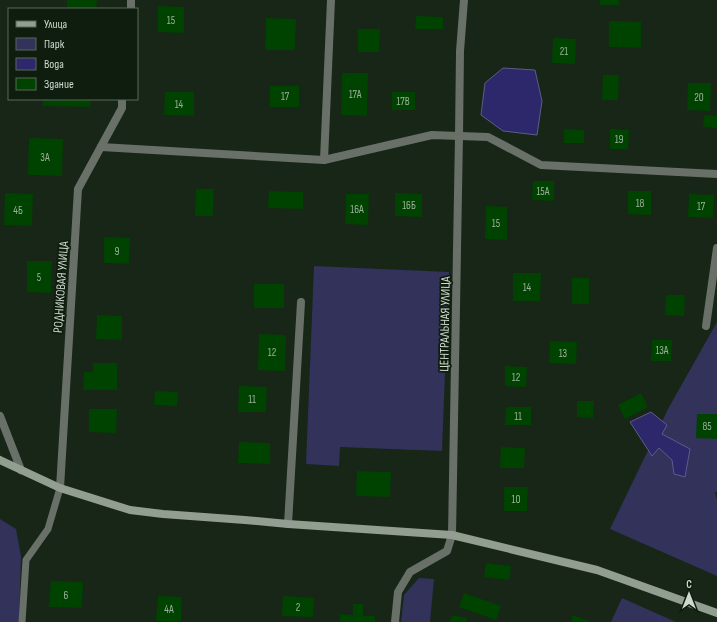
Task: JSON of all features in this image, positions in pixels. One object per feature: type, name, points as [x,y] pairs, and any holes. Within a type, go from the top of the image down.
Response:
[{"type":"main road","points":[[0,460],[60,488],[130,510],[288,524],[452,535],[597,570],[717,613]]},
{"type":"street","points":[[324,160],[331,0]]},
{"type":"street","name":"ЦЕНТРАЛЬНАЯ УЛИЦА","points":[[395,622],[398,592],[410,572],[447,551],[452,535],[460,51],[464,0]]},
{"type":"street","name":"РОДНИКОВАЯ УЛИЦА","points":[[60,488],[78,189],[122,108],[122,100]]},
{"type":"street","points":[[101,147],[324,160],[432,135],[488,136],[541,165],[717,174]]},
{"type":"street","points":[[706,326],[717,248]]},
{"type":"street","points":[[288,524],[300,302]]},
{"type":"street","points":[[0,416],[21,470]]},
{"type":"lane","points":[[22,622],[26,560],[48,529],[60,488]]},
{"type":"green space","points":[[314,266],[449,272],[442,451],[340,447],[339,466],[306,464]]},
{"type":"green space","points":[[717,322],[717,492],[715,492],[717,500],[717,576],[610,529],[668,409]]},
{"type":"green space","points":[[0,519],[16,529],[21,556],[19,622],[0,622]]},
{"type":"green space","points":[[419,578],[434,579],[430,622],[401,622],[404,595]]},
{"type":"green space","points":[[622,598],[676,622],[611,622]]},
{"type":"water","points":[[503,68],[535,70],[542,101],[537,135],[503,131],[481,115],[485,83]]},
{"type":"water","points":[[651,412],[667,425],[662,434],[690,449],[685,477],[674,474],[672,460],[659,448],[652,456],[630,422]]},
{"type":"building","points":[[67,0],[97,0],[96,8],[67,8]]},
{"type":"building","points":[[600,0],[619,0],[619,5],[600,5]]},
{"type":"building","points":[[158,6],[184,7],[184,33],[158,32]]},
{"type":"building","points":[[416,16],[443,17],[443,29],[415,29]]},
{"type":"building","points":[[266,18],[296,19],[295,50],[265,50]]},
{"type":"building","points":[[609,21],[641,22],[641,48],[609,47]]},
{"type":"building","points":[[358,29],[380,29],[379,52],[358,52]]},
{"type":"building","points":[[553,38],[576,39],[575,64],[552,63]]},
{"type":"building","points":[[342,73],[368,73],[367,116],[341,115]]},
{"type":"building","points":[[603,75],[619,75],[618,100],[602,100]]},
{"type":"building","points":[[688,83],[711,83],[710,111],[687,110]]},
{"type":"building","points":[[270,86],[299,86],[299,107],[270,107]]},
{"type":"building","points":[[165,92],[194,92],[194,116],[164,115]]},
{"type":"building","points":[[392,92],[415,92],[415,110],[392,110]]},
{"type":"building","points":[[43,100],[90,100],[90,107],[43,106]]},
{"type":"building","points":[[704,115],[717,116],[717,128],[703,127]]},
{"type":"building","points":[[564,129],[584,130],[584,143],[564,143]]},
{"type":"building","points":[[610,129],[629,130],[628,149],[610,149]]},
{"type":"building","points":[[29,138],[63,139],[62,176],[28,175]]},
{"type":"building","points":[[533,181],[554,181],[554,201],[532,200]]},
{"type":"building","points":[[196,189],[214,189],[213,216],[195,216]]},
{"type":"building","points":[[269,191],[303,192],[303,209],[268,208]]},
{"type":"building","points":[[628,191],[651,191],[651,215],[628,214]]},
{"type":"building","points":[[5,193],[33,194],[32,226],[4,225]]},
{"type":"building","points":[[395,193],[422,194],[422,217],[395,216]]},
{"type":"building","points":[[346,194],[369,194],[368,225],[345,224]]},
{"type":"building","points":[[689,194],[714,195],[713,218],[688,217]]},
{"type":"building","points":[[486,206],[507,207],[507,240],[485,239]]},
{"type":"building","points":[[104,237],[130,238],[129,264],[104,263]]},
{"type":"building","points":[[27,261],[52,261],[51,293],[27,292]]},
{"type":"building","points":[[513,273],[541,273],[540,301],[513,301]]},
{"type":"building","points":[[572,278],[589,278],[589,304],[572,304]]},
{"type":"building","points":[[254,284],[284,284],[284,308],[254,308]]},
{"type":"building","points":[[666,295],[685,295],[684,316],[665,315]]},
{"type":"building","points":[[97,315],[122,316],[122,340],[96,339]]},
{"type":"building","points":[[259,334],[286,335],[285,371],[258,370]]},
{"type":"building","points":[[652,340],[672,340],[671,361],[651,361]]},
{"type":"building","points":[[550,341],[577,342],[576,364],[549,363]]},
{"type":"building","points":[[93,363],[117,363],[117,390],[83,390],[84,372],[93,372]]},
{"type":"building","points":[[505,366],[527,367],[526,387],[505,386]]},
{"type":"building","points":[[239,386],[267,387],[266,412],[238,412]]},
{"type":"building","points":[[155,391],[178,392],[177,406],[154,405]]},
{"type":"building","points":[[641,393],[648,407],[625,419],[618,405]]},
{"type":"building","points":[[577,401],[594,401],[593,418],[577,417]]},
{"type":"building","points":[[506,407],[531,407],[531,425],[505,425]]},
{"type":"building","points":[[89,409],[117,409],[116,433],[89,432]]},
{"type":"building","points":[[697,414],[717,414],[717,439],[696,438]]},
{"type":"building","points":[[239,442],[270,443],[270,464],[238,463]]},
{"type":"building","points":[[501,447],[525,448],[524,468],[500,468]]},
{"type":"building","points":[[357,471],[391,472],[390,497],[356,496]]},
{"type":"building","points":[[504,487],[528,487],[527,511],[504,511]]},
{"type":"building","points":[[486,563],[511,566],[509,580],[484,577]]},
{"type":"building","points":[[51,581],[83,582],[82,608],[49,607]]},
{"type":"building","points":[[464,593],[501,606],[496,620],[459,607]]},
{"type":"building","points":[[158,596],[182,597],[181,622],[156,621]]},
{"type":"building","points":[[283,596],[314,598],[313,617],[282,616]]},
{"type":"building","points":[[353,604],[363,604],[363,616],[375,616],[375,622],[340,622],[340,614],[353,615]]},
{"type":"building","points":[[452,615],[467,618],[466,622],[450,622]]},
{"type":"building","points":[[573,615],[591,622],[571,622]]}]
